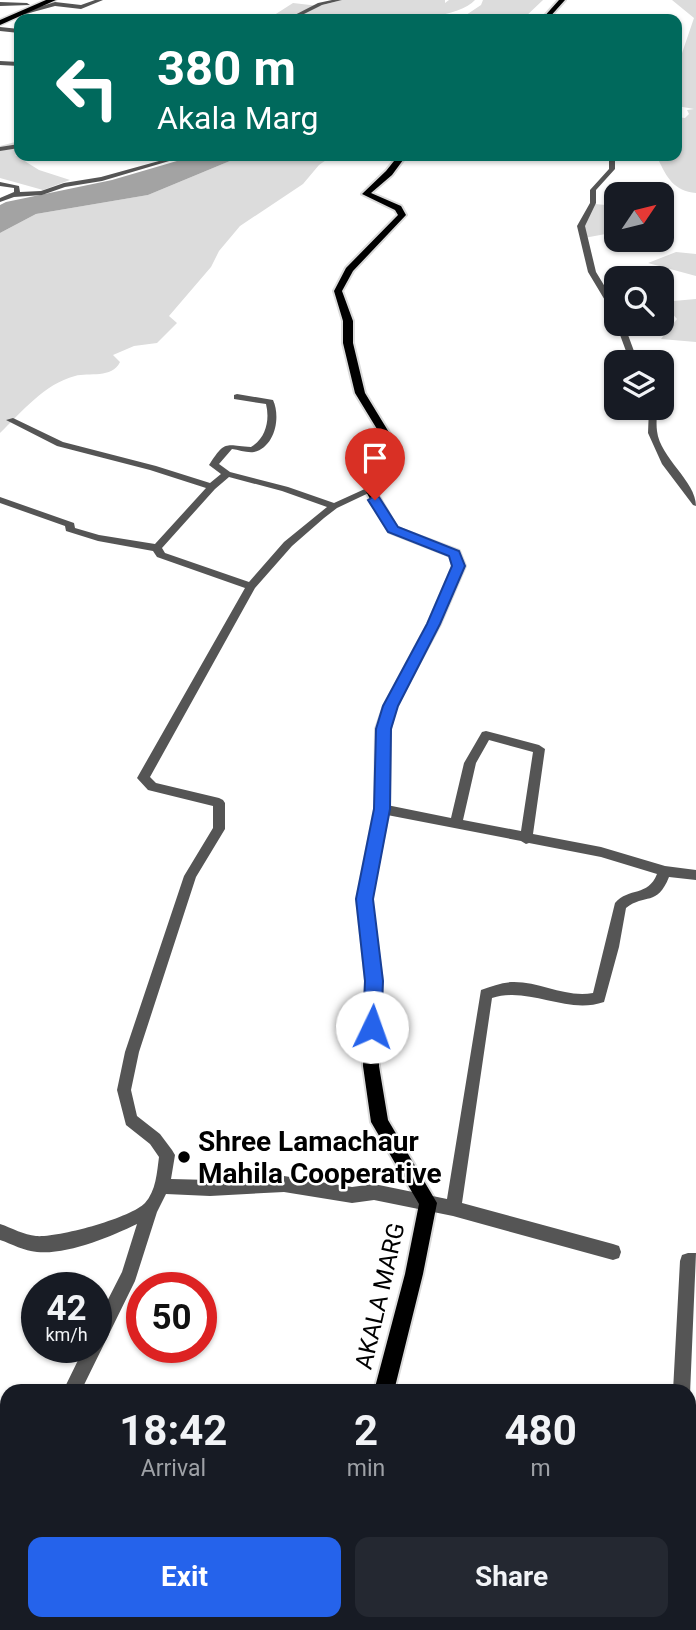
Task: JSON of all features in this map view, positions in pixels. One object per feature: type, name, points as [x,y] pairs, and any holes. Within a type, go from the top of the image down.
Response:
[{"type":"highway","points":[[0,20],[38,0]]},
{"type":"highway","points":[[19,14],[52,0]]},
{"type":"main road","points":[[549,14],[562,0]]},
{"type":"main road","points":[[370,490],[369,483],[375,472],[385,434],[360,393],[348,343],[348,321],[338,290],[349,270],[402,215],[398,208],[366,194],[398,161]]},
{"type":"main road","name":"AKALA MARG","points":[[370,490],[393,530],[455,554],[459,566],[433,624],[390,706],[383,729],[382,809],[364,899],[374,981],[371,1066],[380,1122],[428,1203],[414,1273],[386,1384]]},
{"type":"street","points":[[22,13],[55,4],[81,7],[100,0]]},
{"type":"street","points":[[300,14],[320,4],[339,0]]},
{"type":"street","points":[[0,4],[27,5]]},
{"type":"street","points":[[13,195],[42,193],[64,185],[102,179],[165,161]]},
{"type":"street","points":[[604,292],[592,272],[581,226],[593,203],[593,190],[612,169],[612,161]]},
{"type":"street","points":[[0,183],[17,187],[18,193],[0,200]]},
{"type":"street","points":[[236,397],[270,402],[273,410],[270,433],[261,446],[253,450],[233,446],[221,454],[214,465],[227,474],[285,489],[334,506]]},
{"type":"street","points":[[10,420],[60,444],[212,487]]},
{"type":"street","points":[[653,420],[652,433],[667,464],[696,503]]},
{"type":"street","points":[[157,548],[227,474]]},
{"type":"street","points":[[112,1308],[128,1275],[150,1209],[162,1186],[167,1155],[155,1139],[131,1120],[124,1090],[132,1052],[190,876],[219,829],[219,803],[152,787],[144,778],[251,586],[288,544],[334,506],[370,490]]},
{"type":"street","points":[[0,500],[71,524],[69,529],[98,538],[157,548]]},
{"type":"street","points":[[157,548],[161,555],[251,586]]},
{"type":"street","points":[[456,824],[470,763],[486,735],[539,749],[526,839]]},
{"type":"street","points":[[382,809],[601,852],[665,871],[696,875]]},
{"type":"street","points":[[453,1208],[486,994],[503,986],[527,988],[579,1000],[599,998],[613,948],[618,910],[628,899],[646,897],[661,883],[665,871]]},
{"type":"street","points":[[162,1186],[211,1188],[284,1184],[352,1195],[374,1192],[453,1208],[613,1252]]},
{"type":"street","points":[[0,1232],[38,1244],[63,1242],[129,1222],[150,1209]]},
{"type":"street","points":[[682,1384],[688,1261],[696,1261]]},
{"type":"street","points":[[75,1384],[86,1363]]},
{"type":"shaded area","points":[[342,0],[445,0],[445,3],[449,0],[475,0],[444,14],[276,14],[293,3],[319,6]]},
{"type":"shaded area","points":[[483,0],[543,0],[528,14],[468,14],[481,5]]},
{"type":"shaded area","points":[[672,0],[696,0],[696,193],[677,186],[668,178],[659,161],[682,161],[682,118],[689,114],[687,110],[694,109],[682,107],[682,53],[694,18]]},
{"type":"shaded area","points":[[14,142],[14,161],[25,161],[39,170],[70,180],[43,190],[0,178],[0,146]]},
{"type":"shaded area","points":[[177,161],[230,161],[148,195],[36,214],[0,233],[0,205],[6,202],[112,180]]},
{"type":"shaded area","points":[[230,161],[325,161],[303,184],[240,226],[219,251],[211,267],[169,316],[177,323],[157,343],[134,346],[113,355],[120,362],[112,371],[75,376],[53,385],[0,433],[0,233],[36,214],[148,195]]},
{"type":"shaded area","points":[[595,204],[604,205],[604,234],[584,238],[585,222]]},
{"type":"shaded area","points":[[676,252],[696,254],[696,276],[674,270],[674,266],[648,263]]},
{"type":"shaded area","points":[[696,299],[696,342],[661,339],[663,336],[674,336],[674,323],[677,319],[674,316],[674,301]]},
{"type":"place","name":"Shree Lamachaur Mahila Cooperative","points":[[184,1157]]},
{"type":"route","points":[[372,1027],[374,981],[364,899],[382,809],[383,729],[390,706],[433,624],[459,566],[455,554],[448,550],[393,530],[375,500]]}]
